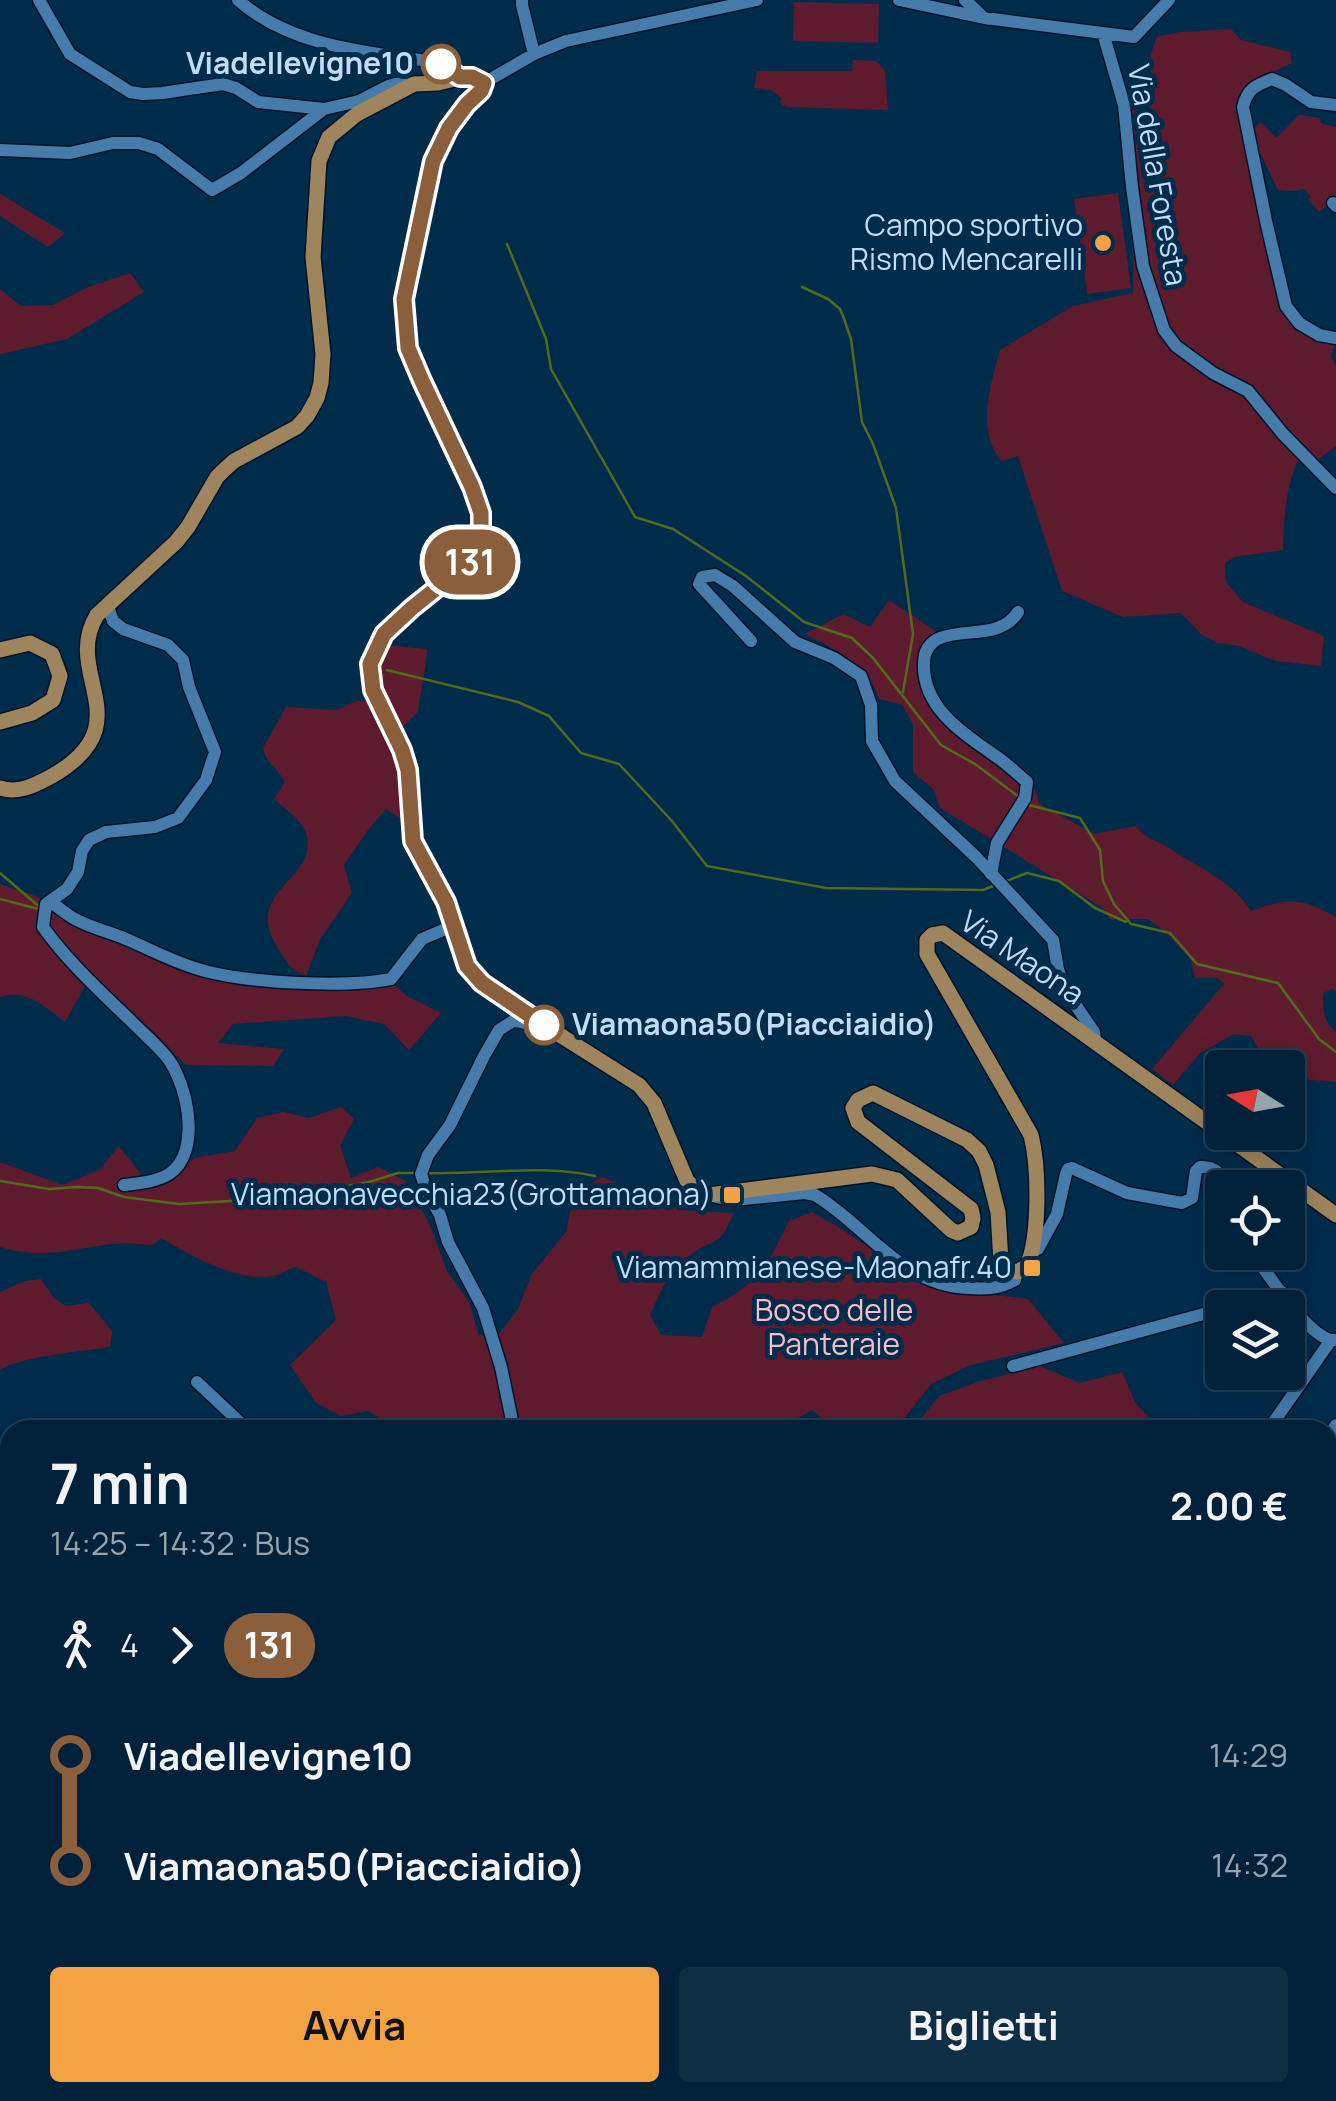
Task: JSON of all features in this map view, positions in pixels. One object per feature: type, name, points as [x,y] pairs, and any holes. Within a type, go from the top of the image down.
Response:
[{"type":"main road","points":[[0,788],[10,792],[34,786],[63,769],[87,748],[98,722],[87,646],[90,626],[108,604],[176,542],[224,470],[292,431],[313,406],[323,368],[312,257],[318,160],[329,137],[357,114],[414,84],[472,77],[484,83],[481,91],[449,128],[433,161],[410,262],[404,310],[408,348],[481,513],[481,542],[472,560],[384,634],[370,664],[373,690],[408,770],[413,841],[446,902],[467,966],[474,976],[639,1085],[654,1103],[687,1181],[697,1190],[710,1195],[872,1174],[897,1180],[951,1230],[967,1230],[973,1218],[971,1210],[858,1122],[854,1108],[858,1100],[873,1094],[967,1140],[980,1151],[998,1212],[1000,1262],[1017,1272],[1028,1266],[1033,1251]]},
{"type":"main road","points":[[0,650],[30,643],[52,654],[60,676],[53,700],[32,713],[0,722]]},
{"type":"main road","name":"Via Maona","points":[[1033,1251],[1038,1171],[1031,1135],[927,954],[927,940],[935,934],[948,936],[1336,1215]]},
{"type":"street","points":[[39,0],[70,54],[130,92],[143,94],[223,84],[258,102],[324,109],[359,101],[388,86],[414,84]]},
{"type":"street","points":[[238,0],[263,18],[316,41],[434,62],[460,77]]},
{"type":"street","points":[[522,0],[534,54]]},
{"type":"street","points":[[484,83],[534,54],[566,41],[757,0]]},
{"type":"street","points":[[900,0],[989,18],[1134,37],[1169,0]]},
{"type":"street","points":[[965,0],[989,18]]},
{"type":"street","name":"Via della Foresta","points":[[1103,33],[1124,104],[1144,266],[1164,330],[1191,357],[1248,391],[1336,488]]},
{"type":"street","points":[[1336,105],[1310,102],[1272,79],[1254,86],[1243,107],[1286,306],[1299,324],[1318,335],[1336,338]]},
{"type":"street","points":[[0,150],[70,153],[113,143],[139,143],[158,150],[212,190],[241,173],[324,109]]},
{"type":"street","points":[[751,642],[699,584],[702,576],[715,575],[733,586],[794,642],[834,658],[860,676],[872,705],[872,740],[895,782],[992,874],[1053,940],[1064,988],[1094,1032],[1095,1040]]},
{"type":"street","points":[[108,604],[112,621],[123,629],[168,645],[183,660],[189,688],[215,752],[206,780],[178,818],[155,827],[106,832],[88,840],[78,872],[67,889],[46,904],[43,927],[84,975],[167,1057],[182,1084],[189,1125],[180,1162],[170,1173],[155,1180],[124,1185]]},
{"type":"street","points":[[992,874],[997,844],[1025,798],[1026,782],[1002,760],[953,727],[934,700],[924,675],[924,656],[940,638],[994,629],[1015,618],[1018,612]]},
{"type":"street","points":[[50,901],[77,920],[178,962],[208,972],[262,980],[391,979],[422,939],[455,926]]},
{"type":"street","points":[[512,1420],[483,1308],[448,1242],[422,1174],[428,1155],[450,1125],[500,1030],[522,1022],[563,1037]]},
{"type":"street","points":[[1033,1251],[1038,1249],[1057,1214],[1067,1172],[1072,1168],[1127,1193],[1182,1203],[1192,1198],[1196,1171],[1200,1167],[1211,1170]]},
{"type":"street","points":[[710,1195],[734,1200],[815,1195],[933,1283],[994,1289],[1014,1280],[1017,1272]]},
{"type":"street","points":[[1013,1366],[1205,1314]]},
{"type":"street","points":[[1275,1420],[1333,1340],[1316,1334],[1305,1320]]},
{"type":"street","points":[[198,1382],[238,1420]]},
{"type":"green space","points":[[794,2],[879,4],[878,43],[793,41]]},
{"type":"green space","points":[[1231,29],[1241,40],[1290,52],[1292,63],[1249,83],[1237,108],[1283,310],[1295,331],[1336,342],[1331,356],[1336,366],[1336,446],[1317,460],[1297,462],[1288,494],[1283,550],[1235,557],[1225,563],[1226,582],[1243,602],[1324,636],[1321,666],[1276,661],[1239,646],[1217,643],[1201,634],[1181,613],[1123,617],[1062,591],[1018,456],[1002,461],[989,436],[987,422],[1000,350],[1073,306],[1133,293],[1134,203],[1124,105],[1155,93],[1149,59],[1157,37]]},
{"type":"green space","points":[[853,60],[876,61],[885,70],[888,110],[786,107],[771,90],[754,88],[757,71],[852,71]]},
{"type":"green space","points":[[1299,115],[1320,118],[1321,123],[1336,127],[1336,200],[1319,212],[1304,189],[1278,190],[1250,132],[1261,122],[1276,138]]},
{"type":"green space","name":"Campo sportivo Rismo Mencarelli","points":[[1118,193],[1131,288],[1087,294],[1074,199]]},
{"type":"green space","points":[[0,194],[65,233],[48,247],[0,216]]},
{"type":"green space","points":[[130,273],[144,292],[67,339],[0,354],[0,289],[21,306],[53,305],[88,287]]},
{"type":"green space","points":[[889,600],[940,634],[927,666],[931,688],[952,714],[1029,772],[1040,804],[1094,834],[1136,826],[1149,838],[1225,883],[1251,911],[1294,902],[1336,917],[1336,991],[1323,993],[1326,1019],[1336,1032],[1336,1082],[1305,1078],[1305,1050],[1260,1050],[1251,1036],[1234,1034],[1200,1053],[1173,1085],[1152,1069],[1224,984],[1217,978],[1195,978],[1191,960],[1166,932],[1148,919],[1110,919],[1103,908],[940,808],[933,789],[913,772],[913,724],[902,705],[879,699],[859,668],[805,634],[843,614],[870,627]]},
{"type":"green space","points":[[386,645],[427,649],[418,712],[401,729],[402,820],[386,809],[344,865],[352,893],[320,939],[306,976],[287,963],[269,930],[268,913],[274,899],[308,849],[304,828],[274,799],[285,782],[263,748],[286,707],[337,710],[356,701],[370,701],[377,661]]},
{"type":"green space","points":[[0,884],[36,896],[66,918],[194,973],[354,988],[394,985],[441,1013],[409,1050],[384,1024],[345,1016],[233,1024],[218,1043],[284,1049],[273,1066],[186,1065],[90,977],[65,1022],[27,997],[0,997]]},
{"type":"green space","name":"Bosco delle Panteraie","points":[[341,1107],[354,1119],[340,1146],[351,1178],[378,1167],[406,1181],[429,1223],[447,1271],[469,1302],[479,1335],[500,1333],[518,1309],[532,1274],[566,1232],[574,1193],[602,1177],[633,1190],[660,1194],[679,1210],[734,1213],[721,1237],[683,1261],[666,1282],[650,1315],[661,1335],[702,1337],[712,1307],[760,1272],[789,1221],[812,1212],[927,1287],[1028,1299],[1064,1343],[968,1366],[931,1384],[903,1420],[823,1420],[812,1410],[794,1420],[382,1420],[368,1411],[341,1416],[316,1403],[290,1365],[336,1320],[326,1282],[296,1267],[260,1277],[230,1272],[161,1238],[153,1245],[118,1243],[43,1253],[0,1247],[0,1162],[62,1185],[99,1170],[119,1146],[150,1186],[172,1178],[194,1158],[235,1151],[257,1118],[283,1112],[309,1118]]},
{"type":"green space","points":[[41,1279],[54,1298],[66,1306],[89,1303],[112,1331],[110,1347],[36,1358],[0,1370],[0,1292]]},
{"type":"green space","name":"Bosco delle Panteraie","points":[[1040,1366],[1080,1383],[1122,1372],[1135,1402],[1151,1420],[920,1420],[939,1396]]},
{"type":"waterway","points":[[507,244],[546,339],[551,369],[635,517],[673,529],[746,576],[804,622],[852,638],[873,658],[941,745],[975,764],[1019,797]]},
{"type":"waterway","points":[[802,287],[828,299],[843,316],[851,339],[862,422],[896,508],[913,634],[903,692]]},
{"type":"waterway","points":[[387,670],[518,702],[549,716],[581,753],[619,764],[707,866],[826,888],[983,890],[996,885]]},
{"type":"waterway","points":[[1029,805],[1080,818],[1100,850],[1103,881],[1114,904],[1131,924],[1170,933],[1197,964],[1278,983],[1319,1039],[1336,1052]]},
{"type":"waterway","points":[[0,873],[42,909]]},
{"type":"waterway","points":[[1004,882],[1027,873],[1059,881],[1095,908],[1126,922]]},
{"type":"waterway","points":[[0,899],[42,910]]},
{"type":"waterway","points":[[425,1173],[531,1170],[595,1176]]},
{"type":"waterway","points":[[0,1181],[49,1189],[98,1188],[124,1197],[179,1204],[283,1198],[398,1173],[417,1173]]},
{"type":"bus line","name":"131","points":[[441,64],[460,77],[484,83],[449,128],[433,161],[410,262],[404,322],[408,348],[472,487],[481,513],[481,542],[472,560],[384,634],[370,664],[373,690],[408,770],[413,841],[446,902],[467,966],[482,983],[544,1025]]},
{"type":"place","name":"Viadellevigne10","points":[[441,64]]},
{"type":"place","name":"Campo sportivo Rismo Mencarelli","points":[[1103,243]]},
{"type":"place","name":"Viamaona50(Piacciaidio)","points":[[544,1025]]},
{"type":"place","name":"Viamaonavecchia23(Grottamaona)","points":[[732,1195]]},
{"type":"place","name":"Viamammianese-Maonafr.40","points":[[1032,1268]]}]
